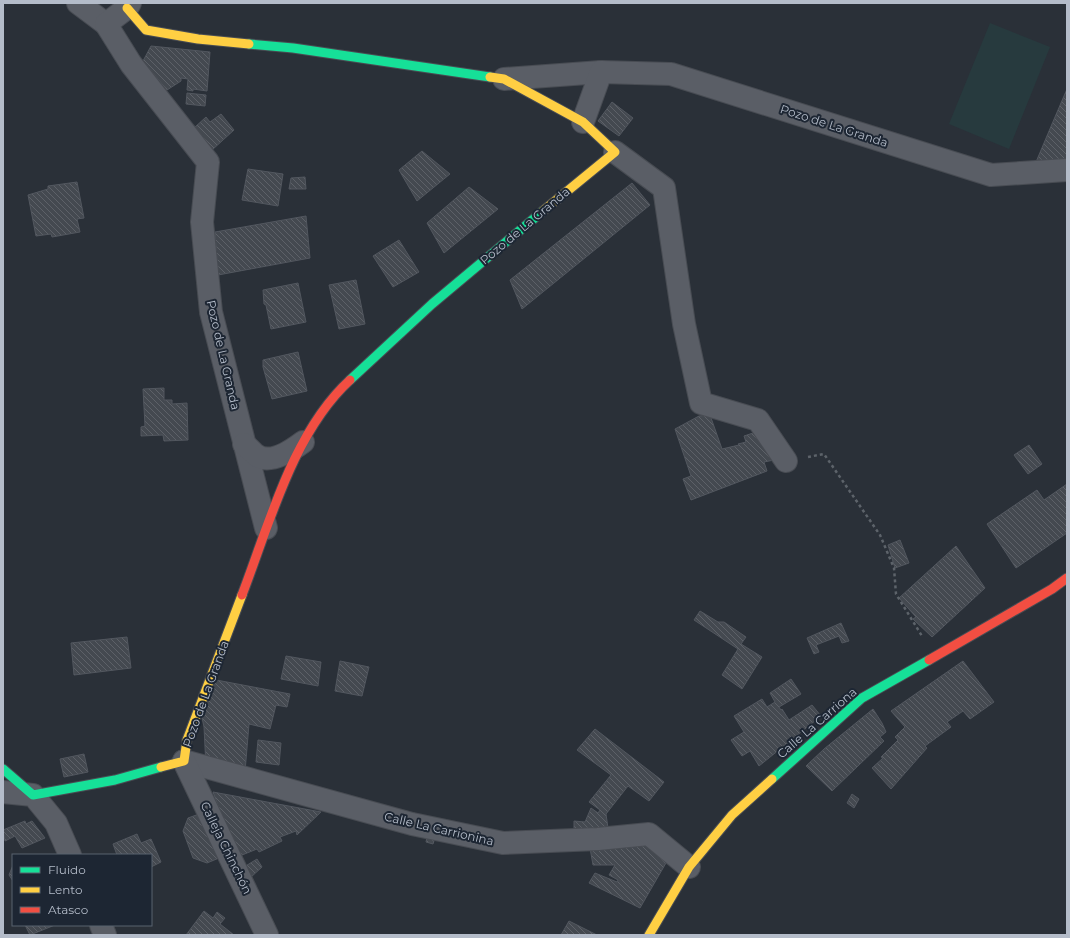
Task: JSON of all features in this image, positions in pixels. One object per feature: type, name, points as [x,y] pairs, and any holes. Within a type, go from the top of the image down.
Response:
[{"type":"street","points":[[78,3],[106,24]]},
{"type":"street","name":"Pozo de La Granda","points":[[266,528],[210,312],[202,222],[208,162],[131,64],[106,24],[128,5],[146,30],[198,39],[294,48],[504,79],[601,72],[671,74],[991,175],[1067,170]]},
{"type":"street","points":[[583,122],[601,72]]},
{"type":"street","name":"Pozo de La Granda","points":[[504,79],[583,122],[614,152],[664,188],[684,324],[701,403],[758,420],[786,461]]},
{"type":"street","name":"Pozo de La Granda","points":[[33,795],[115,780],[184,761],[187,740],[255,562],[266,528],[303,442],[338,391],[432,304],[614,152]]},
{"type":"street","points":[[244,444],[257,456],[273,458],[288,453],[303,442]]},
{"type":"street","name":"Calle La Carriona","points":[[649,935],[689,867],[732,815],[862,698],[1052,589],[1067,578]]},
{"type":"street","name":"Calle La Carrionina","points":[[184,761],[412,824],[502,843],[598,839],[649,834],[689,867]]},
{"type":"street","name":"Calleja Chinchón","points":[[184,761],[267,935]]},
{"type":"street","points":[[3,769],[33,795],[56,823],[70,854]]},
{"type":"street","points":[[3,792],[33,795]]},
{"type":"path","points":[[786,461],[824,454],[880,535],[894,568],[896,594],[935,656]]},
{"type":"green space","points":[[990,23],[1050,47],[1009,149],[949,124]]},
{"type":"building","points":[[151,46],[210,52],[207,91],[193,89],[193,91],[187,90],[188,79],[181,78],[181,81],[167,90],[143,61]]},
{"type":"building","points":[[1067,89],[1067,160],[1036,162],[1052,124]]},
{"type":"building","points":[[187,93],[206,95],[205,106],[186,104]]},
{"type":"building","points":[[612,102],[633,118],[619,136],[598,121]]},
{"type":"building","points":[[221,114],[234,130],[212,150],[194,128],[206,117],[210,122]]},
{"type":"building","points":[[422,151],[450,174],[417,201],[399,170]]},
{"type":"building","points":[[248,169],[283,174],[278,206],[242,200]]},
{"type":"building","points":[[305,177],[306,189],[289,189],[291,178]]},
{"type":"building","points":[[77,182],[84,218],[77,219],[80,232],[52,237],[51,234],[36,236],[28,195],[48,189],[48,186]]},
{"type":"building","points":[[632,183],[650,205],[522,309],[510,280]]},
{"type":"building","points":[[469,187],[498,209],[444,253],[427,223]]},
{"type":"building","points":[[306,216],[310,258],[218,275],[215,232]]},
{"type":"building","points":[[399,240],[419,272],[393,287],[373,256]]},
{"type":"building","points":[[356,280],[365,324],[339,329],[329,285]]},
{"type":"building","points":[[298,283],[306,322],[271,329],[266,305],[264,304],[263,290]]},
{"type":"building","points":[[298,352],[307,391],[272,399],[263,367],[263,360]]},
{"type":"building","points":[[164,388],[164,400],[172,400],[172,404],[187,403],[188,440],[164,441],[163,435],[141,436],[141,427],[145,426],[143,389]]},
{"type":"building","points":[[710,415],[722,449],[746,442],[744,436],[756,432],[774,460],[764,462],[767,471],[691,500],[683,479],[691,476],[675,429],[699,416]]},
{"type":"building","points":[[1029,445],[1042,464],[1028,474],[1014,455]]},
{"type":"building","points":[[1067,484],[1067,533],[1016,568],[987,524],[1037,490],[1044,500]]},
{"type":"building","points":[[900,540],[909,563],[895,568],[888,545]]},
{"type":"building","points":[[956,546],[985,588],[932,637],[913,619],[916,617],[899,598]]},
{"type":"building","points":[[700,611],[718,622],[724,622],[746,637],[741,644],[762,657],[742,689],[722,675],[738,649],[694,620]]},
{"type":"building","points":[[841,623],[849,641],[842,643],[839,636],[816,645],[819,652],[814,654],[807,638]]},
{"type":"building","points":[[127,637],[131,668],[74,675],[71,643]]},
{"type":"building","points":[[286,656],[321,662],[318,686],[281,679]]},
{"type":"building","points":[[340,661],[369,667],[362,696],[335,691]]},
{"type":"building","points":[[963,661],[994,702],[970,719],[963,711],[947,722],[951,727],[925,746],[927,748],[891,789],[872,768],[883,758],[881,757],[898,740],[895,737],[905,727],[891,711]]},
{"type":"building","points":[[211,679],[290,694],[287,707],[276,705],[270,729],[249,724],[245,772],[206,767],[204,727],[201,713]]},
{"type":"building","points":[[791,679],[801,694],[779,707],[789,720],[812,705],[821,716],[759,766],[750,751],[742,756],[731,740],[744,732],[734,716],[762,699],[767,707],[775,702],[770,693]]},
{"type":"building","points":[[873,709],[886,732],[880,737],[884,741],[832,791],[806,766],[824,749]]},
{"type":"building","points":[[595,729],[664,782],[649,801],[628,786],[606,814],[609,835],[574,840],[574,821],[585,822],[591,808],[598,813],[600,810],[589,802],[611,775],[577,750]]},
{"type":"building","points":[[258,740],[281,743],[279,765],[256,762]]},
{"type":"building","points":[[84,754],[88,772],[64,777],[60,759]]},
{"type":"building","points":[[213,792],[321,812],[297,835],[296,831],[280,837],[282,841],[259,852],[257,849],[237,857]]},
{"type":"building","points":[[852,794],[859,799],[854,808],[847,803]]},
{"type":"building","points":[[202,813],[219,858],[207,863],[193,858],[183,831],[188,818]]},
{"type":"building","points":[[25,821],[26,824],[32,821],[45,838],[22,848],[15,836],[5,841],[3,830]]},
{"type":"building","points":[[137,834],[141,843],[151,839],[161,862],[152,866],[152,854],[117,854],[113,844]]},
{"type":"building","points":[[427,837],[435,838],[433,844],[426,842]]},
{"type":"building","points":[[642,840],[670,856],[640,908],[589,883],[595,873],[617,882],[618,880],[609,875],[615,865],[593,865],[590,848]]},
{"type":"building","points":[[257,859],[262,867],[250,878],[244,867]]},
{"type":"building","points":[[12,868],[12,880],[9,875]]},
{"type":"building","points":[[204,911],[213,918],[217,912],[225,918],[220,924],[234,935],[186,935]]},
{"type":"building","points":[[569,921],[597,935],[561,935]]},
{"type":"building","points":[[26,926],[52,926],[30,935]]},
{"type":"traffic: fast","points":[[249,44],[293,48],[490,77]]},
{"type":"traffic: fast","points":[[350,380],[432,304],[543,211]]},
{"type":"traffic: fast","points":[[772,779],[862,698],[929,660]]},
{"type":"traffic: fast","points":[[3,769],[33,795],[115,780],[161,767]]},
{"type":"traffic: slow","points":[[127,8],[146,30],[198,39],[249,44]]},
{"type":"traffic: slow","points":[[490,77],[504,79],[583,122],[615,152],[543,211]]},
{"type":"traffic: slow","points":[[161,767],[184,761],[187,740],[242,595]]},
{"type":"traffic: slow","points":[[649,935],[689,867],[732,815],[772,779]]},
{"type":"traffic: jam","points":[[242,595],[273,510],[298,452],[330,401],[350,380]]},
{"type":"traffic: jam","points":[[929,660],[1052,589],[1067,578]]}]
